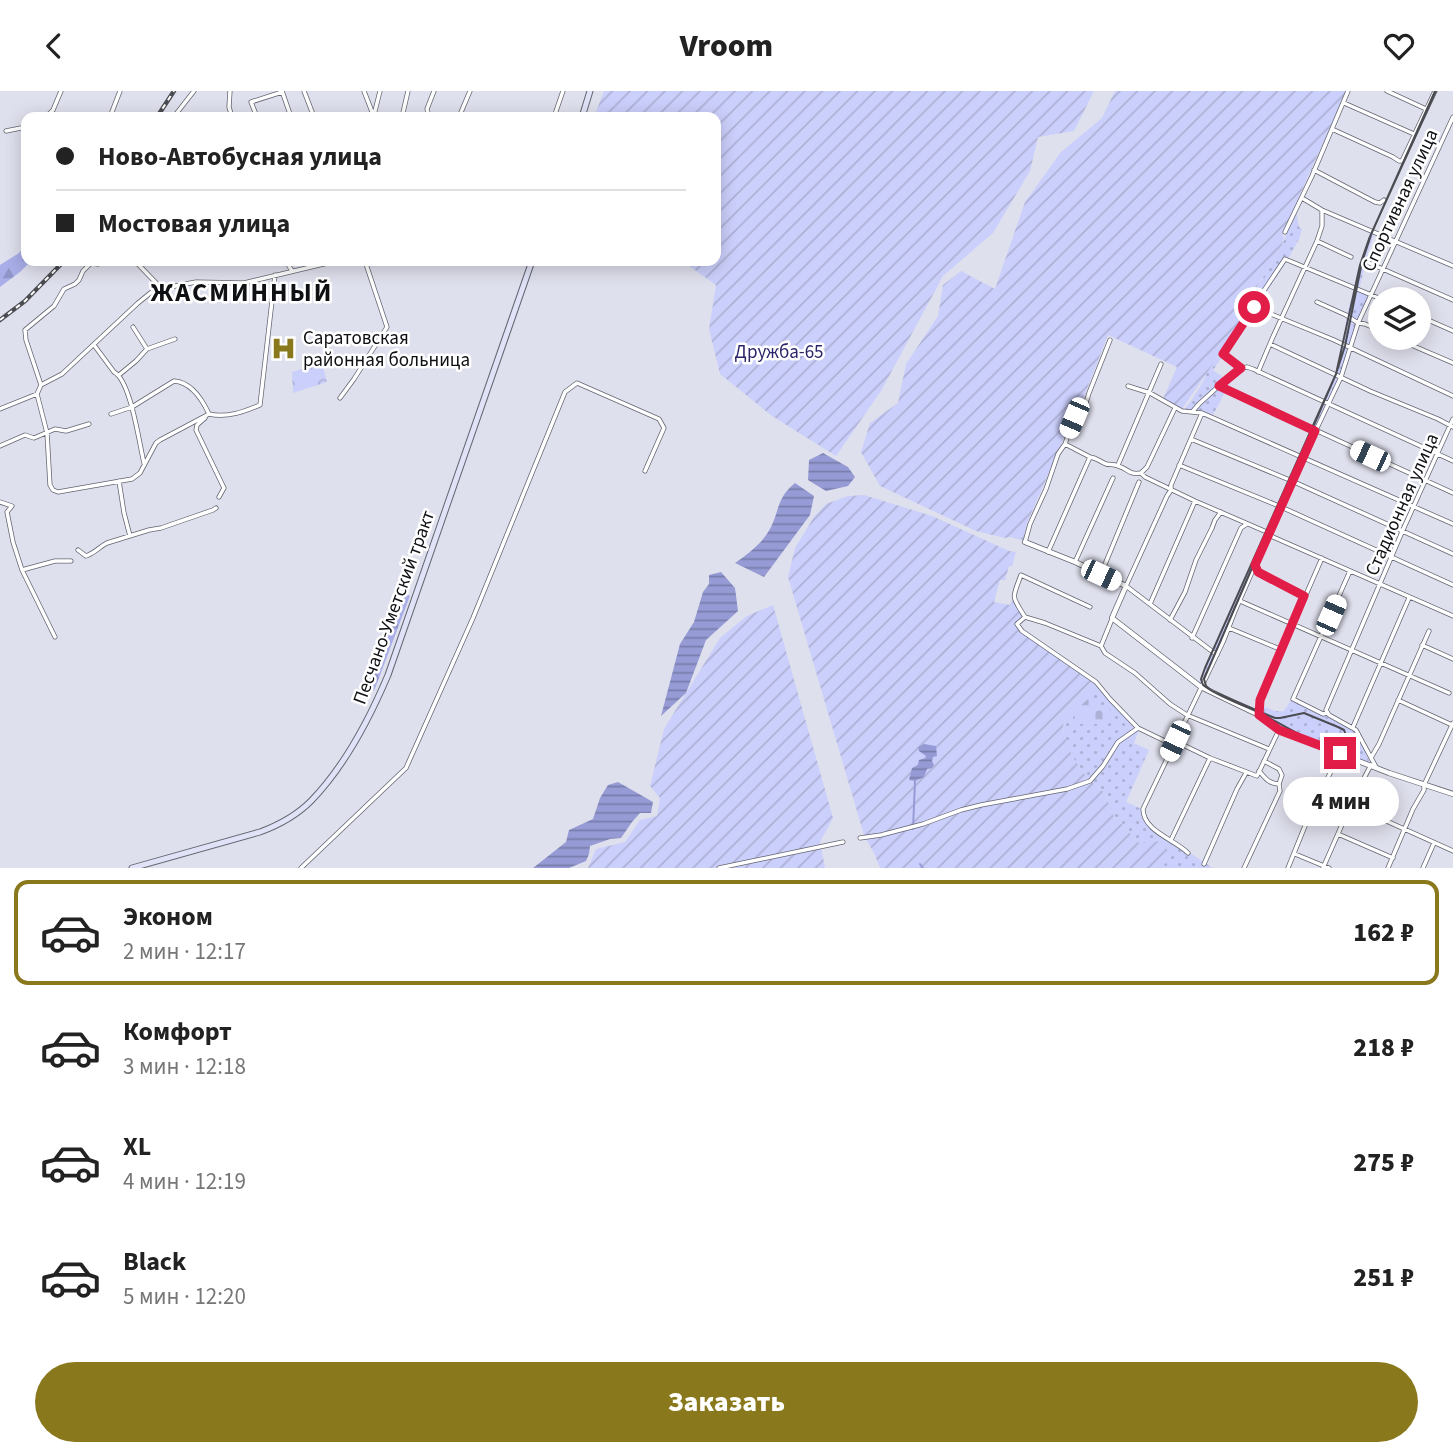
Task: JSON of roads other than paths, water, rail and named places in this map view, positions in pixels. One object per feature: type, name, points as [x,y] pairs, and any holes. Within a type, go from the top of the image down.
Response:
[{"type":"main road","points":[[584,112],[590,91]]},
{"type":"main road","name":"Песчано-Уметский тракт","points":[[132,868],[150,866],[279,825],[311,801],[361,732],[377,702],[400,642],[530,266]]},
{"type":"street","points":[[51,112],[61,91]]},
{"type":"street","points":[[112,112],[120,91]]},
{"type":"street","points":[[178,112],[194,91]]},
{"type":"street","points":[[230,91],[230,112]]},
{"type":"street","points":[[255,112],[251,102],[282,91],[289,112]]},
{"type":"street","points":[[304,91],[312,112]]},
{"type":"street","points":[[364,91],[372,112]]},
{"type":"street","points":[[375,112],[380,91]]},
{"type":"street","points":[[403,112],[408,91]]},
{"type":"street","points":[[428,112],[434,91]]},
{"type":"street","points":[[462,112],[470,91]]},
{"type":"street","points":[[556,112],[563,91]]},
{"type":"street","points":[[1285,232],[1348,91]]},
{"type":"street","points":[[1387,91],[1426,109]]},
{"type":"street","points":[[1332,129],[1402,161],[1434,91]]},
{"type":"street","points":[[1344,103],[1414,134]]},
{"type":"street","name":"Спортивная улица","points":[[1374,287],[1453,117]]},
{"type":"street","points":[[6,131],[21,128]]},
{"type":"street","points":[[1314,170],[1375,202],[1384,200]]},
{"type":"street","points":[[1301,198],[1322,210],[1453,267]]},
{"type":"street","points":[[1258,372],[1317,241],[1322,226],[1322,210]]},
{"type":"street","points":[[1317,241],[1350,257]]},
{"type":"street","points":[[1241,368],[1223,354],[1285,259],[1368,294]]},
{"type":"street","points":[[1369,263],[1453,300]]},
{"type":"street","points":[[41,385],[25,330],[54,306],[64,289],[75,284],[88,266]]},
{"type":"street","points":[[140,266],[160,287]]},
{"type":"street","points":[[289,266],[292,271]]},
{"type":"street","points":[[275,275],[260,405],[238,414],[209,414],[156,443],[140,473],[132,479],[62,492],[53,490],[50,485],[47,433],[37,394],[41,385],[62,375],[154,289],[196,282],[244,283],[275,275],[314,266]]},
{"type":"street","points":[[340,398],[387,327],[367,266]]},
{"type":"street","name":"Спортивная улица","points":[[1188,853],[1153,829],[1143,812],[1217,655],[1292,481],[1341,377],[1358,323],[1368,301]]},
{"type":"street","points":[[1317,302],[1368,325]]},
{"type":"street","points":[[1254,307],[1350,347],[1453,396]]},
{"type":"street","points":[[1431,321],[1453,331]]},
{"type":"street","points":[[133,327],[147,349]]},
{"type":"street","points":[[119,375],[147,349],[175,339]]},
{"type":"street","points":[[1110,340],[1084,409],[1074,418],[1065,444],[1058,454],[1025,542],[1126,586],[1217,655]]},
{"type":"street","points":[[1270,344],[1452,426]]},
{"type":"street","points":[[94,345],[119,375],[132,407],[144,465]]},
{"type":"street","points":[[1423,350],[1453,363]]},
{"type":"street","points":[[1118,465],[1161,364]]},
{"type":"street","points":[[1193,412],[1219,386],[1241,368],[1247,367],[1453,461]]},
{"type":"street","points":[[111,414],[132,407],[174,381],[190,388],[203,401],[209,414]]},
{"type":"street","points":[[301,868],[407,768],[473,618],[565,392],[577,383],[659,419],[664,428],[645,471]]},
{"type":"street","points":[[1128,386],[1150,393],[1182,411],[1202,413],[1453,524]]},
{"type":"street","points":[[1219,386],[1453,493]]},
{"type":"street","points":[[0,409],[37,394]]},
{"type":"street","points":[[1065,444],[1107,464],[1118,465],[1128,473],[1141,473],[1147,467],[1175,408]]},
{"type":"street","points":[[1101,646],[1171,490],[1202,413]]},
{"type":"street","points":[[209,414],[197,425],[196,430],[224,488],[219,497]]},
{"type":"street","name":"Стадионная улица","points":[[1328,714],[1328,704],[1453,419]]},
{"type":"street","points":[[0,446],[25,435],[34,438],[55,429],[66,431],[89,424]]},
{"type":"street","points":[[1191,439],[1292,481],[1453,554]]},
{"type":"street","points":[[1048,552],[1090,457]]},
{"type":"street","points":[[1179,465],[1281,507],[1453,585]]},
{"type":"street","points":[[1141,473],[1195,502],[1453,616]]},
{"type":"street","points":[[1076,562],[1113,478]]},
{"type":"street","points":[[119,481],[130,536]]},
{"type":"street","points":[[1101,575],[1139,482]]},
{"type":"street","points":[[0,502],[12,506],[7,512],[22,570],[55,637]]},
{"type":"street","points":[[1150,604],[1195,502]]},
{"type":"street","points":[[78,550],[86,556],[94,554],[107,543],[181,521],[216,507]]},
{"type":"street","points":[[1170,620],[1185,592],[1196,560],[1221,512]]},
{"type":"street","points":[[1192,638],[1241,528],[1247,524]]},
{"type":"street","points":[[1259,715],[1260,700],[1322,558]]},
{"type":"street","points":[[22,570],[55,561],[71,561]]},
{"type":"street","points":[[1255,565],[1258,572],[1304,596]]},
{"type":"street","points":[[1295,854],[1325,867],[1351,804],[1374,766],[1360,735],[1353,728],[1293,699],[1350,571]]},
{"type":"street","points":[[1090,607],[1021,575],[1014,596],[1025,617],[1101,646],[1105,653],[1135,673],[1170,704],[1187,715],[1269,749]]},
{"type":"street","points":[[1353,728],[1409,598]]},
{"type":"street","points":[[1240,601],[1449,693]]},
{"type":"street","points":[[1025,617],[1017,624],[1022,631],[1096,682],[1138,728],[1167,742],[1175,741],[1246,773],[1258,773],[1268,781],[1279,784]]},
{"type":"street","points":[[1112,618],[1201,687],[1259,715],[1279,730],[1453,794]]},
{"type":"street","points":[[1229,628],[1282,650]]},
{"type":"street","points":[[1371,757],[1429,631]]},
{"type":"street","points":[[1422,645],[1453,659]]},
{"type":"street","points":[[1388,868],[1452,724],[1398,700]]},
{"type":"street","points":[[860,838],[923,824],[971,808],[1067,789],[1090,781],[1118,742],[1138,728]]},
{"type":"street","points":[[1258,773],[1279,730]]},
{"type":"street","points":[[1288,868],[1325,781],[1340,753]]},
{"type":"street","points":[[1171,840],[1210,758]]},
{"type":"street","points":[[1244,868],[1280,791],[1282,775],[1279,769],[1264,761]]},
{"type":"street","points":[[1204,864],[1246,773]]},
{"type":"street","points":[[1322,792],[1453,851]]},
{"type":"street","points":[[1338,834],[1392,858]]},
{"type":"street","points":[[719,868],[843,842]]},
{"type":"street","points":[[1423,868],[1434,843]]},
{"type":"waterway","points":[[913,829],[915,781]]},
{"type":"waterway","points":[[920,864],[923,868]]},
{"type":"tram line","points":[[1435,91],[1369,239],[1360,265],[1336,374],[1201,679],[1203,685],[1210,690],[1217,694],[1310,740],[1330,747],[1339,748],[1344,745],[1347,738],[1344,730],[1304,713],[1275,718],[1212,691],[1206,686],[1204,679],[1336,374],[1345,346],[1362,262],[1372,232],[1436,91]]},
{"type":"railway","points":[[160,112],[174,91]]},
{"type":"railway","points":[[0,320],[25,301],[59,266]]},
{"type":"place","name":"Саратовская районная больница","points":[[283,348]]},
{"type":"district","name":"ЖАСМИННЫЙ","points":[[242,292]]},
{"type":"park label","name":"Дружба-65","points":[[779,351]]}]
